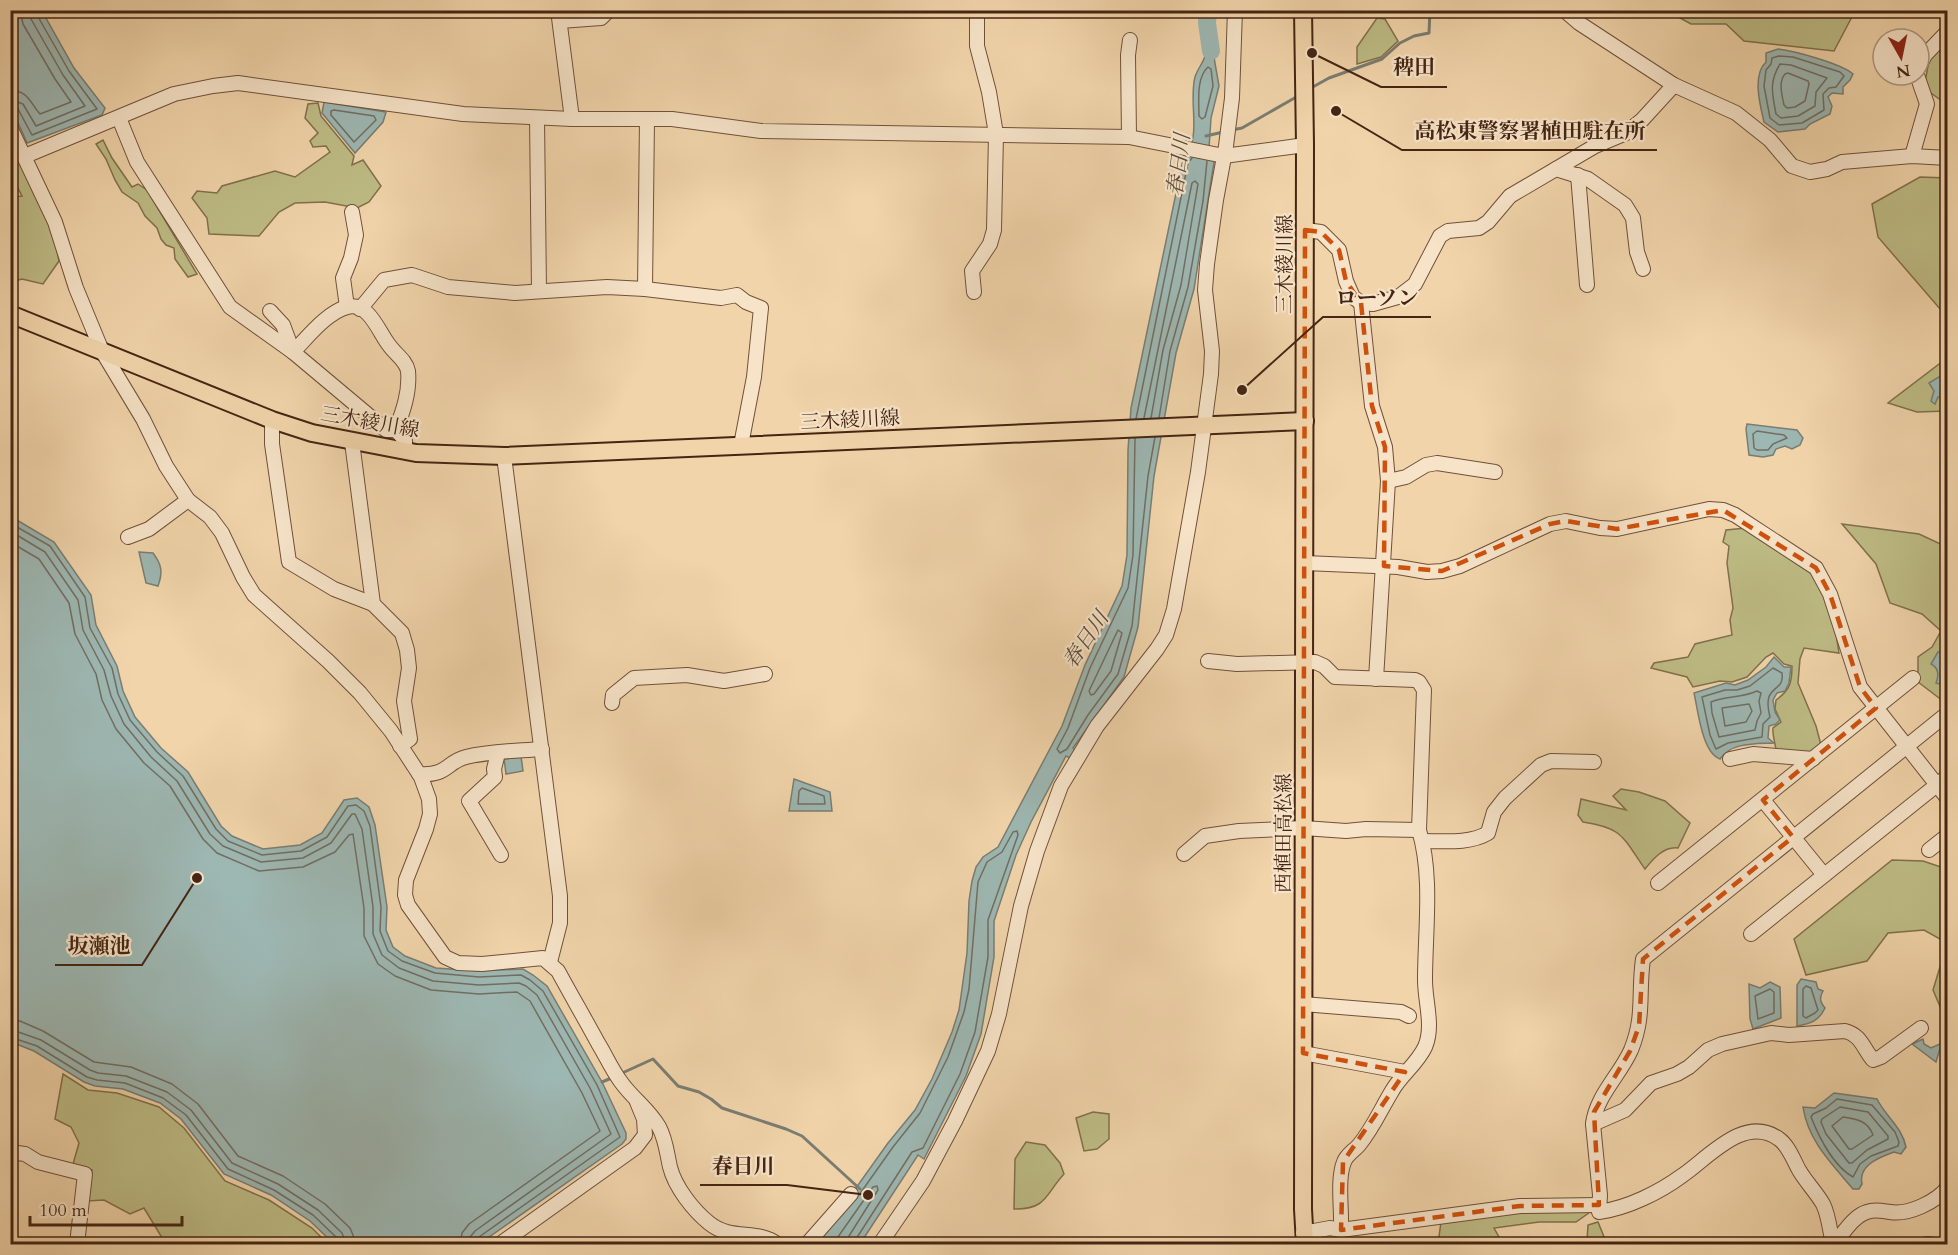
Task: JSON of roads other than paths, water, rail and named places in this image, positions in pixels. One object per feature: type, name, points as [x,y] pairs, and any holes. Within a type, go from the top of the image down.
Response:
[{"type":"main road","name":"三木綾川線","points":[[10,314],[312,434],[405,451],[504,456],[1305,421],[1303,10]]},
{"type":"main road","name":"西植田高松線","points":[[1304,1239],[1305,421]]},
{"type":"street","points":[[572,119],[559,16],[601,18],[609,10]]},
{"type":"street","points":[[974,292],[972,271],[990,244],[994,230],[996,134],[989,92],[977,46],[977,10]]},
{"type":"street","points":[[880,1245],[923,1181],[955,1122],[988,1052],[1037,851],[1061,786],[1096,726],[1157,649],[1166,634],[1174,609],[1198,472],[1211,374],[1212,351],[1205,307],[1207,264],[1232,98],[1235,10]]},
{"type":"street","points":[[1564,10],[1579,23],[1674,84],[1736,113],[1770,140],[1792,166],[1810,172],[1827,169],[1842,162],[1912,156],[1947,158]]},
{"type":"street","points":[[1931,48],[1947,31]]},
{"type":"street","points":[[1130,40],[1128,55],[1130,137]]},
{"type":"street","points":[[25,156],[174,94],[238,83],[463,114],[572,119],[672,119],[761,131],[826,134],[1130,137],[1222,155],[1305,145]]},
{"type":"street","points":[[1305,230],[1321,232],[1340,250],[1346,281],[1353,297],[1361,303],[1373,304],[1398,297],[1415,284],[1440,236],[1448,231],[1479,228],[1488,222],[1510,196],[1595,146],[1626,133],[1642,120],[1674,84]]},
{"type":"street","points":[[1912,156],[1927,104],[1921,87]]},
{"type":"street","points":[[119,118],[137,162],[230,307],[293,352],[386,430],[396,430],[405,440],[405,451]]},
{"type":"street","points":[[537,118],[538,291]]},
{"type":"street","points":[[645,289],[647,119]]},
{"type":"street","points":[[10,127],[55,222],[76,288],[102,351],[138,410],[166,466],[188,500],[210,517],[222,533],[255,595],[360,693],[419,774],[429,799],[430,814],[406,880],[405,895],[408,905],[445,957],[458,963],[482,964],[534,958],[543,958],[550,962],[558,971],[619,1079],[651,1113],[661,1131],[670,1169],[697,1212],[727,1239],[758,1236],[771,1240],[777,1245]]},
{"type":"street","points":[[1556,169],[1588,179],[1625,205],[1633,218],[1637,252],[1643,269]]},
{"type":"street","points":[[1578,176],[1587,285]]},
{"type":"street","points":[[351,212],[356,235],[351,258],[343,278],[353,308],[377,324],[388,344],[404,361],[408,369],[406,402],[396,430]]},
{"type":"street","points":[[293,352],[327,318],[353,308],[384,280],[412,275],[448,287],[515,293],[607,287],[721,298],[737,295],[746,302],[761,308],[754,377],[741,445]]},
{"type":"street","points":[[1361,303],[1372,406],[1385,447],[1388,481],[1376,679]]},
{"type":"street","points":[[270,311],[283,326],[293,352]]},
{"type":"street","points":[[272,420],[272,444],[289,562],[334,589],[373,604],[402,633],[409,668],[404,701],[410,739],[400,746]]},
{"type":"street","points":[[352,441],[373,604]]},
{"type":"street","points":[[504,456],[560,896],[560,923],[550,962]]},
{"type":"street","points":[[1388,481],[1406,477],[1426,465],[1437,463],[1496,472]]},
{"type":"street","points":[[128,537],[149,529],[188,500]]},
{"type":"street","points":[[1305,563],[1398,567],[1427,573],[1460,566],[1550,524],[1566,521],[1617,529],[1709,509],[1724,510],[1816,568],[1830,594],[1860,687],[1906,746],[1942,781],[1947,799]]},
{"type":"street","points":[[1208,661],[1237,664],[1304,660],[1323,666],[1335,677],[1414,680],[1419,682],[1424,690],[1421,836],[1426,852],[1425,983],[1429,1038],[1415,1063],[1405,1072],[1391,1092],[1358,1147],[1343,1162],[1341,1230]]},
{"type":"street","points":[[612,703],[613,695],[634,678],[687,675],[724,681],[765,674]]},
{"type":"street","points":[[1658,883],[1913,678]]},
{"type":"street","points":[[1833,1245],[1823,1204],[1808,1185],[1781,1140],[1765,1132],[1747,1133],[1726,1142],[1683,1176],[1614,1210],[1599,1212],[1600,1195],[1593,1124],[1594,1112],[1630,1052],[1639,1026],[1642,1006],[1640,978],[1643,959],[1943,717]]},
{"type":"street","points":[[419,774],[431,775],[442,772],[464,757],[542,748]]},
{"type":"street","points":[[498,753],[494,769],[495,777],[469,801],[501,855]]},
{"type":"street","points":[[1730,759],[1753,754],[1813,759]]},
{"type":"street","points":[[1184,854],[1205,836],[1239,831],[1304,828],[1346,831],[1366,829],[1464,840],[1482,836],[1488,833],[1494,812],[1505,798],[1541,765],[1551,761],[1594,762]]},
{"type":"street","points":[[1751,934],[1942,781]]},
{"type":"street","points":[[1763,800],[1824,875]]},
{"type":"street","points":[[1929,850],[1947,835]]},
{"type":"street","points":[[1303,1004],[1401,1012],[1409,1016]]},
{"type":"street","points":[[1593,1124],[1625,1110],[1651,1083],[1677,1074],[1689,1067],[1708,1050],[1722,1044],[1771,1033],[1789,1035],[1845,1031],[1853,1033],[1861,1040],[1873,1060],[1881,1057],[1921,1028]]},
{"type":"street","points":[[1303,1053],[1405,1072]]},
{"type":"street","points":[[500,1245],[635,1148],[645,1135],[644,1119],[634,1097]]},
{"type":"street","points":[[10,1152],[25,1154],[38,1162],[85,1174],[77,1245]]},
{"type":"street","points":[[1833,1245],[1857,1217],[1866,1212],[1882,1210],[1891,1213],[1917,1208],[1930,1203],[1947,1187]]},
{"type":"street","points":[[807,1245],[850,1194]]},
{"type":"street","points":[[1304,1239],[1330,1228],[1341,1230],[1521,1206],[1599,1204]]},
{"type":"water","points":[[10,11],[42,11],[74,68],[105,108],[102,115],[27,143],[11,107]]},
{"type":"water","points":[[1208,23],[1219,86],[1211,118],[1209,148],[1214,162],[1194,289],[1176,353],[1154,476],[1138,627],[1124,677],[1073,748],[1075,750],[1070,758],[1066,756],[1016,855],[994,921],[994,957],[981,1034],[966,1076],[924,1159],[918,1155],[860,1244],[816,1244],[888,1143],[915,1110],[932,1079],[959,1010],[967,953],[969,901],[976,867],[983,857],[998,847],[1062,726],[1085,665],[1122,586],[1127,555],[1128,450],[1131,408],[1183,160],[1189,151],[1194,131],[1193,87],[1196,74],[1205,56]]},
{"type":"water","points":[[1778,49],[1818,58],[1853,74],[1843,87],[1843,94],[1832,93],[1828,97],[1832,106],[1830,114],[1805,129],[1778,132],[1764,122],[1758,90],[1759,74],[1766,62],[1766,53]]},
{"type":"water","points":[[324,102],[386,112],[383,122],[355,153],[322,113]]},
{"type":"water","points":[[1947,372],[1947,397],[1944,399],[1938,397],[1935,404],[1931,401],[1934,391],[1929,383]]},
{"type":"water","points":[[1747,424],[1797,430],[1803,438],[1800,445],[1792,449],[1785,446],[1776,449],[1773,455],[1763,457],[1749,455]]},
{"type":"water","points":[[10,516],[54,542],[91,595],[96,625],[117,666],[123,691],[135,717],[161,748],[188,772],[221,826],[232,836],[263,849],[300,845],[322,833],[344,800],[357,798],[369,807],[375,825],[387,907],[386,930],[393,947],[405,956],[436,968],[479,971],[523,969],[547,986],[602,1082],[626,1133],[626,1139],[622,1144],[479,1244],[334,1244],[310,1221],[271,1195],[224,1174],[181,1119],[160,1103],[123,1089],[95,1086],[84,1082],[34,1051],[11,1042]]},
{"type":"water","points":[[139,552],[153,553],[158,561],[161,577],[158,586],[146,583]]},
{"type":"water","points":[[1942,651],[1947,655],[1948,668],[1945,678],[1939,684],[1936,683],[1937,670],[1931,664],[1938,652]]},
{"type":"water","points":[[1774,657],[1784,667],[1791,667],[1789,683],[1785,691],[1777,693],[1773,700],[1775,712],[1780,720],[1769,726],[1768,738],[1774,743],[1737,747],[1725,753],[1720,759],[1709,749],[1705,740],[1694,693],[1726,683],[1735,685],[1748,680],[1766,667]]},
{"type":"water","points":[[521,756],[523,771],[506,774],[504,758]]},
{"type":"water","points":[[794,779],[830,792],[832,811],[789,811]]},
{"type":"water","points":[[1801,979],[1816,982],[1818,989],[1823,991],[1821,1000],[1825,1008],[1814,1021],[1797,1026],[1797,985]]},
{"type":"water","points":[[1770,982],[1780,987],[1781,1018],[1753,1029],[1750,1019],[1749,984],[1760,988]]},
{"type":"water","points":[[1941,1037],[1945,1040],[1941,1045],[1936,1062],[1912,1044],[1923,1039],[1924,1044],[1931,1048],[1940,1044]]},
{"type":"water","points":[[1834,1093],[1877,1099],[1901,1134],[1906,1147],[1901,1154],[1894,1152],[1871,1163],[1863,1172],[1859,1189],[1853,1189],[1829,1161],[1815,1141],[1806,1119],[1803,1107],[1815,1108]]},
{"type":"waterway","name":"春日川","points":[[1208,10],[1207,23],[1211,51]]},
{"type":"waterway","points":[[1311,88],[1329,78],[1382,59],[1400,43],[1414,36],[1429,33],[1430,10]]},
{"type":"waterway","points":[[1232,130],[1242,128],[1298,96]]},
{"type":"waterway","points":[[1206,136],[1223,132]]},
{"type":"waterway","points":[[620,1074],[653,1059],[678,1086],[699,1092],[722,1108],[802,1136],[860,1189]]},
{"type":"waterway","points":[[602,1082],[614,1077]]},
{"type":"place","name":"稗田","points":[[1312,53]]},
{"type":"place","name":"高松東警察署植田駐在所","points":[[1336,111]]},
{"type":"place","name":"ローソン","points":[[1242,390]]},
{"type":"place","name":"坂瀬池","points":[[197,878]]},
{"type":"place","name":"春日川","points":[[868,1195]]}]
